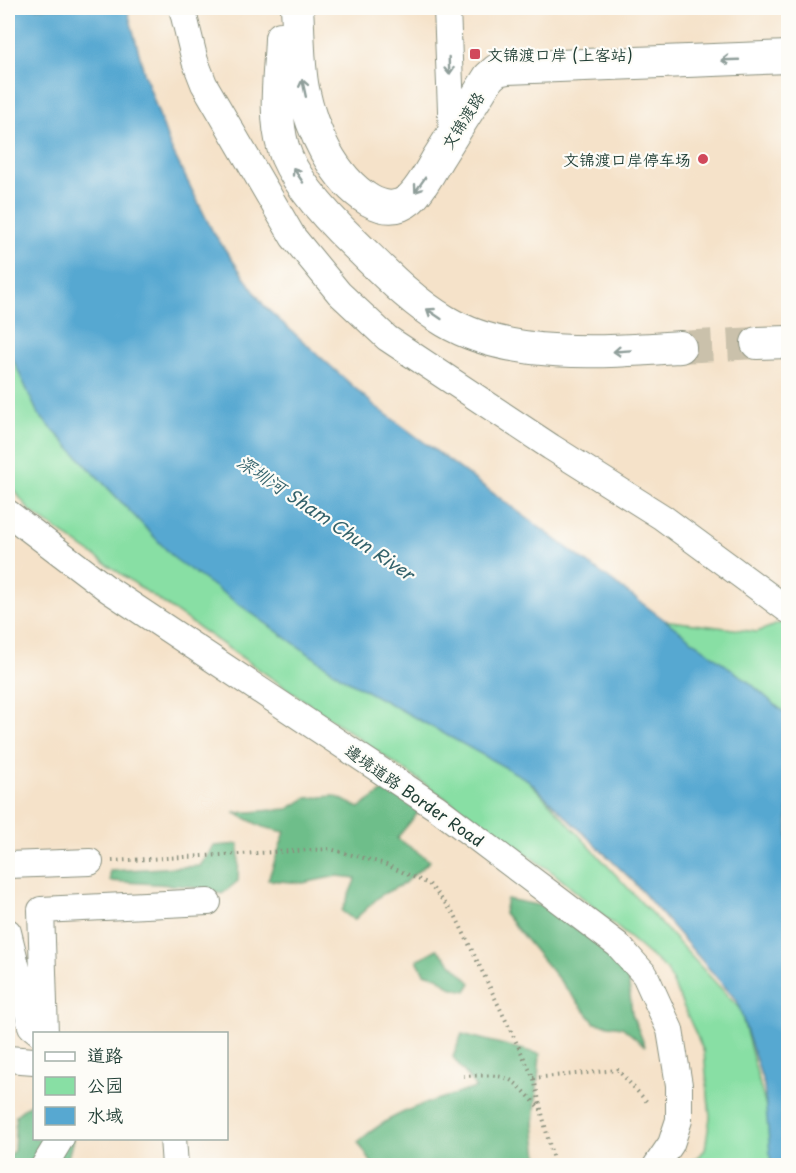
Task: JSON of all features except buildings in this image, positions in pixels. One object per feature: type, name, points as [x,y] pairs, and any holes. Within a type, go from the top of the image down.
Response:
[{"type":"main road","points":[[283,8],[279,130],[290,163],[313,197],[342,232],[403,290],[447,322],[489,339],[528,346],[587,352],[681,346]]},
{"type":"main road","name":"文锦渡路","points":[[297,8],[303,90],[314,126],[336,167],[354,190],[379,205],[391,208],[401,205],[418,190],[489,76],[497,70],[789,57]]},
{"type":"main road","points":[[757,343],[789,342]]},
{"type":"lane","points":[[182,8],[195,61],[204,84],[293,237],[339,293],[387,338],[551,447],[662,517],[789,610]]},
{"type":"lane","points":[[447,8],[452,136]]},
{"type":"lane","name":"邊境道路 Border Road","points":[[8,513],[109,590],[437,808],[618,945],[645,975],[670,1030],[672,1041],[679,1085],[679,1120],[671,1144],[656,1166]]},
{"type":"lane","points":[[8,865],[90,862]]},
{"type":"lane","points":[[43,1032],[41,910],[208,902]]},
{"type":"lane","points":[[8,932],[31,1026],[40,1032]]},
{"type":"lane","points":[[8,1059],[33,1061]]},
{"type":"lane","points":[[44,1166],[60,1140]]},
{"type":"lane","points":[[173,1140],[175,1166]]},
{"type":"path","points":[[90,862],[330,849],[382,863],[429,884],[455,915],[533,1078],[553,1160]]},
{"type":"path","points":[[533,1078],[618,1070],[648,1103]]},
{"type":"path","points":[[463,1076],[491,1075],[510,1078],[542,1111]]},
{"type":"green space","points":[[8,345],[528,780],[740,1009],[781,1165],[688,1165],[705,1150],[710,1117],[704,1052],[667,970],[555,874],[30,511],[8,482]]},
{"type":"green space","points":[[663,620],[757,632],[788,620],[788,716],[750,683]]},
{"type":"green space","points":[[391,786],[422,808],[397,838],[430,861],[403,884],[381,895],[354,920],[342,911],[356,878],[337,876],[303,883],[268,880],[285,832],[263,827],[235,813],[288,809],[306,798],[335,796],[359,808]]},
{"type":"green space","points":[[239,844],[238,881],[222,894],[187,886],[110,881],[110,871],[200,866],[214,846]]},
{"type":"green space","points":[[507,899],[547,907],[627,966],[632,1014],[645,1046],[622,1027],[595,1023],[504,913]]},
{"type":"green space","points":[[437,949],[471,983],[466,991],[450,987],[438,977],[424,973],[417,960]]},
{"type":"green space","points":[[462,1034],[540,1054],[534,1124],[539,1165],[373,1165],[358,1142],[372,1131],[399,1114],[476,1088],[453,1057]]},
{"type":"green space","points":[[33,1104],[33,1140],[73,1140],[66,1165],[8,1165],[8,1158],[14,1151],[16,1115]]},
{"type":"water","name":"深圳河 Sham Chun River","points":[[8,8],[127,8],[144,72],[170,146],[213,232],[265,307],[375,406],[750,683],[788,716],[788,1165],[771,1165],[764,1085],[737,1001],[633,881],[528,780],[343,678],[175,559],[38,414],[8,348]]},
{"type":"tunnel","points":[[680,347],[757,343]]},
{"type":"place","name":"文锦渡口岸 (上客站)","points":[[475,54]]},
{"type":"place","name":"文锦渡口岸停车场","points":[[703,159]]}]
